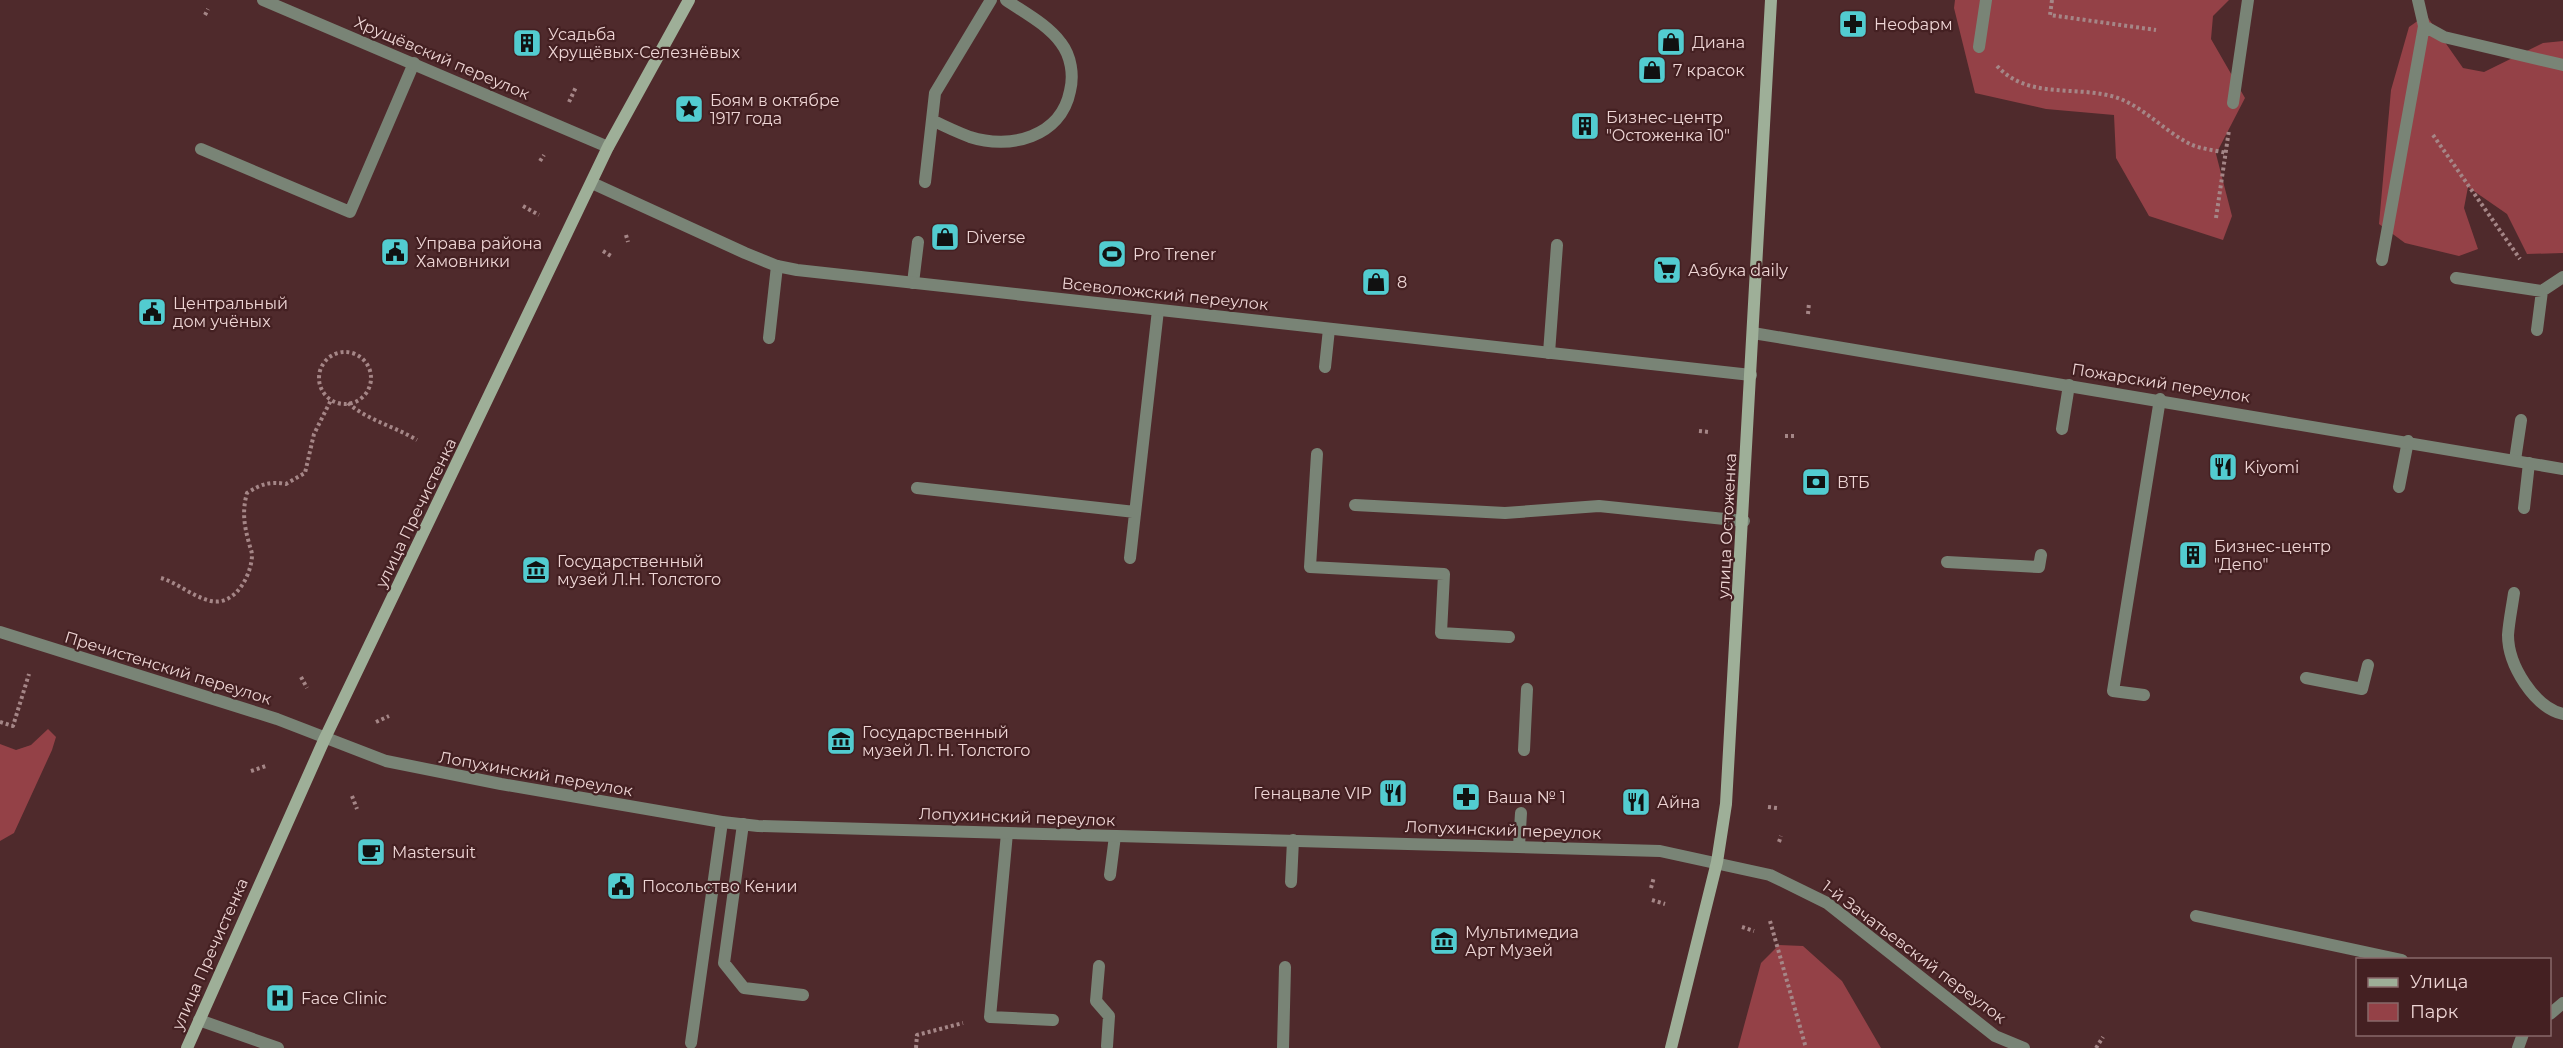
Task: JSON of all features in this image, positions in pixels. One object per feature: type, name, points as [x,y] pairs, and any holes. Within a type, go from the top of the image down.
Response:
[{"type":"main road","name":"улица Пречистенка","points":[[187,1048],[325,738],[608,147],[689,0]]},
{"type":"main road","name":"улица Остоженка","points":[[1671,1048],[1717,862],[1731,759],[1771,0]]},
{"type":"street","name":"Хрущёвский переулок","points":[[263,0],[608,147]]},
{"type":"street","points":[[925,182],[935,93],[991,0]]},
{"type":"street","points":[[932,120],[972,138],[1008,142],[1027,139],[1045,130],[1059,117],[1069,100],[1072,81],[1070,61],[1062,44],[1048,29],[1006,0]]},
{"type":"street","points":[[1979,47],[1986,0]]},
{"type":"street","points":[[2233,103],[2248,0]]},
{"type":"street","points":[[2382,260],[2424,26],[2418,0]]},
{"type":"street","points":[[2424,26],[2444,37],[2563,65]]},
{"type":"street","points":[[201,149],[350,212],[414,63]]},
{"type":"street","name":"Всеволожский переулок","points":[[592,183],[777,266],[1751,375]]},
{"type":"street","points":[[913,283],[918,243]]},
{"type":"street","points":[[1549,354],[1557,245]]},
{"type":"street","points":[[769,338],[777,266]]},
{"type":"street","points":[[2456,278],[2542,291],[2563,277]]},
{"type":"street","points":[[2536,330],[2542,291]]},
{"type":"street","points":[[1130,558],[1158,310]]},
{"type":"street","points":[[1325,367],[1329,329]]},
{"type":"street","name":"Пожарский переулок","points":[[1753,333],[2160,399],[2563,469]]},
{"type":"street","points":[[2062,429],[2069,385]]},
{"type":"street","points":[[2144,695],[2113,691],[2160,399]]},
{"type":"street","points":[[2515,460],[2521,420]]},
{"type":"street","points":[[2399,487],[2408,441]]},
{"type":"street","points":[[1317,454],[1310,567],[1444,574],[1441,633],[1509,637]]},
{"type":"street","points":[[2524,508],[2529,462]]},
{"type":"street","points":[[917,488],[1135,512]]},
{"type":"street","points":[[1355,505],[1505,513],[1599,506],[1744,521]]},
{"type":"street","points":[[1947,562],[2039,567],[2041,555]]},
{"type":"street","points":[[2514,593],[2508,637],[2521,681],[2552,712],[2563,714]]},
{"type":"street","name":"Пречистенский переулок","points":[[0,632],[277,719],[325,738]]},
{"type":"street","points":[[2306,678],[2362,690],[2368,664]]},
{"type":"street","points":[[1524,750],[1527,689]]},
{"type":"street","name":"Лопухинский переулок","points":[[325,738],[386,761],[429,771],[743,824],[1659,851],[1717,862]]},
{"type":"street","points":[[1519,846],[1521,813]]},
{"type":"street","points":[[692,1044],[722,822]]},
{"type":"street","points":[[743,824],[724,963],[744,988],[803,995]]},
{"type":"street","points":[[1007,833],[990,1017],[1053,1020]]},
{"type":"street","points":[[1110,875],[1115,836]]},
{"type":"street","points":[[1291,882],[1293,840]]},
{"type":"street","name":"1-й Зачатьевский переулок","points":[[1717,862],[1770,875],[1827,903],[1997,1042],[2024,1048]]},
{"type":"street","points":[[2196,916],[2393,958]]},
{"type":"street","points":[[1099,966],[1096,1001],[1109,1016],[1107,1046]]},
{"type":"street","points":[[1283,1048],[1286,967]]},
{"type":"street","points":[[2551,1013],[2563,1003]]},
{"type":"street","points":[[199,1020],[278,1048]]},
{"type":"path","points":[[2052,0],[2050,15],[2156,30]]},
{"type":"path","points":[[205,15],[208,9]]},
{"type":"path","points":[[1979,47],[2009,78],[2033,87],[2115,97],[2151,117],[2190,144],[2226,153]]},
{"type":"path","points":[[566,108],[576,87]]},
{"type":"path","points":[[2410,102],[2542,291]]},
{"type":"path","points":[[2216,218],[2233,103]]},
{"type":"path","points":[[540,161],[544,154]]},
{"type":"path","points":[[523,206],[539,215]]},
{"type":"path","points":[[626,235],[628,242]]},
{"type":"path","points":[[603,251],[611,256]]},
{"type":"path","points":[[1808,314],[1809,303]]},
{"type":"path","points":[[348,403],[362,397],[370,383],[370,375],[363,360],[350,352],[332,355],[321,369],[320,386],[331,400],[348,403],[365,417],[395,427],[417,440]]},
{"type":"path","points":[[161,578],[211,601],[226,601],[239,590],[250,570],[252,553],[243,515],[248,493],[260,485],[273,481],[286,484],[305,473],[314,434],[331,400]]},
{"type":"path","points":[[1699,431],[1708,432]]},
{"type":"path","points":[[1785,436],[1797,436]]},
{"type":"path","points":[[0,722],[13,726],[29,674]]},
{"type":"path","points":[[302,677],[308,688]]},
{"type":"path","points":[[376,722],[389,716]]},
{"type":"path","points":[[251,771],[266,766]]},
{"type":"path","points":[[352,796],[357,809]]},
{"type":"path","points":[[1679,801],[1688,802]]},
{"type":"path","points":[[1768,807],[1777,808]]},
{"type":"path","points":[[1779,842],[1780,836]]},
{"type":"path","points":[[1652,900],[1665,904]]},
{"type":"path","points":[[1770,921],[1806,1048]]},
{"type":"path","points":[[1742,927],[1754,931]]},
{"type":"path","points":[[916,1048],[917,1035],[945,1028]]},
{"type":"path","points":[[2096,1048],[2103,1037]]},
{"type":"green space","points":[[1955,0],[2229,0],[2213,16],[2211,39],[2245,98],[2216,154],[2232,216],[2223,240],[2149,216],[2116,158],[2114,115],[2046,109],[1975,93],[1954,8]]},
{"type":"green space","points":[[2426,15],[2463,68],[2484,72],[2543,43],[2563,41],[2563,253],[2527,254],[2507,214],[2468,187],[2464,208],[2478,249],[2459,256],[2405,243],[2379,224],[2391,90],[2409,27]]},
{"type":"green space","points":[[48,729],[56,737],[52,750],[14,833],[0,841],[0,744],[16,750],[31,745]]},
{"type":"green space","points":[[1779,945],[1803,946],[1842,981],[1881,1048],[1738,1048],[1761,963]]},
{"type":"place","name":"Неофарм","points":[[1853,24]]},
{"type":"place","name":"Диана","points":[[1671,42]]},
{"type":"place","name":"Усадьба Хрущёвых-Селезнёвых","points":[[527,43]]},
{"type":"place","name":"7 красок","points":[[1652,70]]},
{"type":"place","name":"Боям в октябре 1917 года","points":[[689,109]]},
{"type":"place","name":"Бизнес-центр \"Остоженка 10\"","points":[[1585,126]]},
{"type":"place","name":"Diverse","points":[[945,237]]},
{"type":"place","name":"Управа района Хамовники","points":[[395,252]]},
{"type":"place","name":"Pro Trener","points":[[1112,254]]},
{"type":"place","name":"Азбука daily","points":[[1667,270]]},
{"type":"place","name":"8","points":[[1376,282]]},
{"type":"place","name":"Центральный дом учёных","points":[[152,312]]},
{"type":"place","name":"Kiyomi","points":[[2223,467]]},
{"type":"place","name":"ВТБ","points":[[1816,482]]},
{"type":"place","name":"Бизнес-центр \"Депо\"","points":[[2193,555]]},
{"type":"place","name":"Государственный музей Л.Н. Толстого","points":[[536,570]]},
{"type":"place","name":"Государственный музей Л. Н. Толстого","points":[[841,741]]},
{"type":"place","name":"Генацвале VIP","points":[[1393,793]]},
{"type":"place","name":"Ваша № 1","points":[[1466,797]]},
{"type":"place","name":"Айна","points":[[1636,802]]},
{"type":"place","name":"Mastersuit","points":[[371,852]]},
{"type":"place","name":"Посольство Кении","points":[[621,886]]},
{"type":"place","name":"Мультимедиа Арт Музей","points":[[1444,941]]},
{"type":"place","name":"Face Clinic","points":[[280,998]]}]
